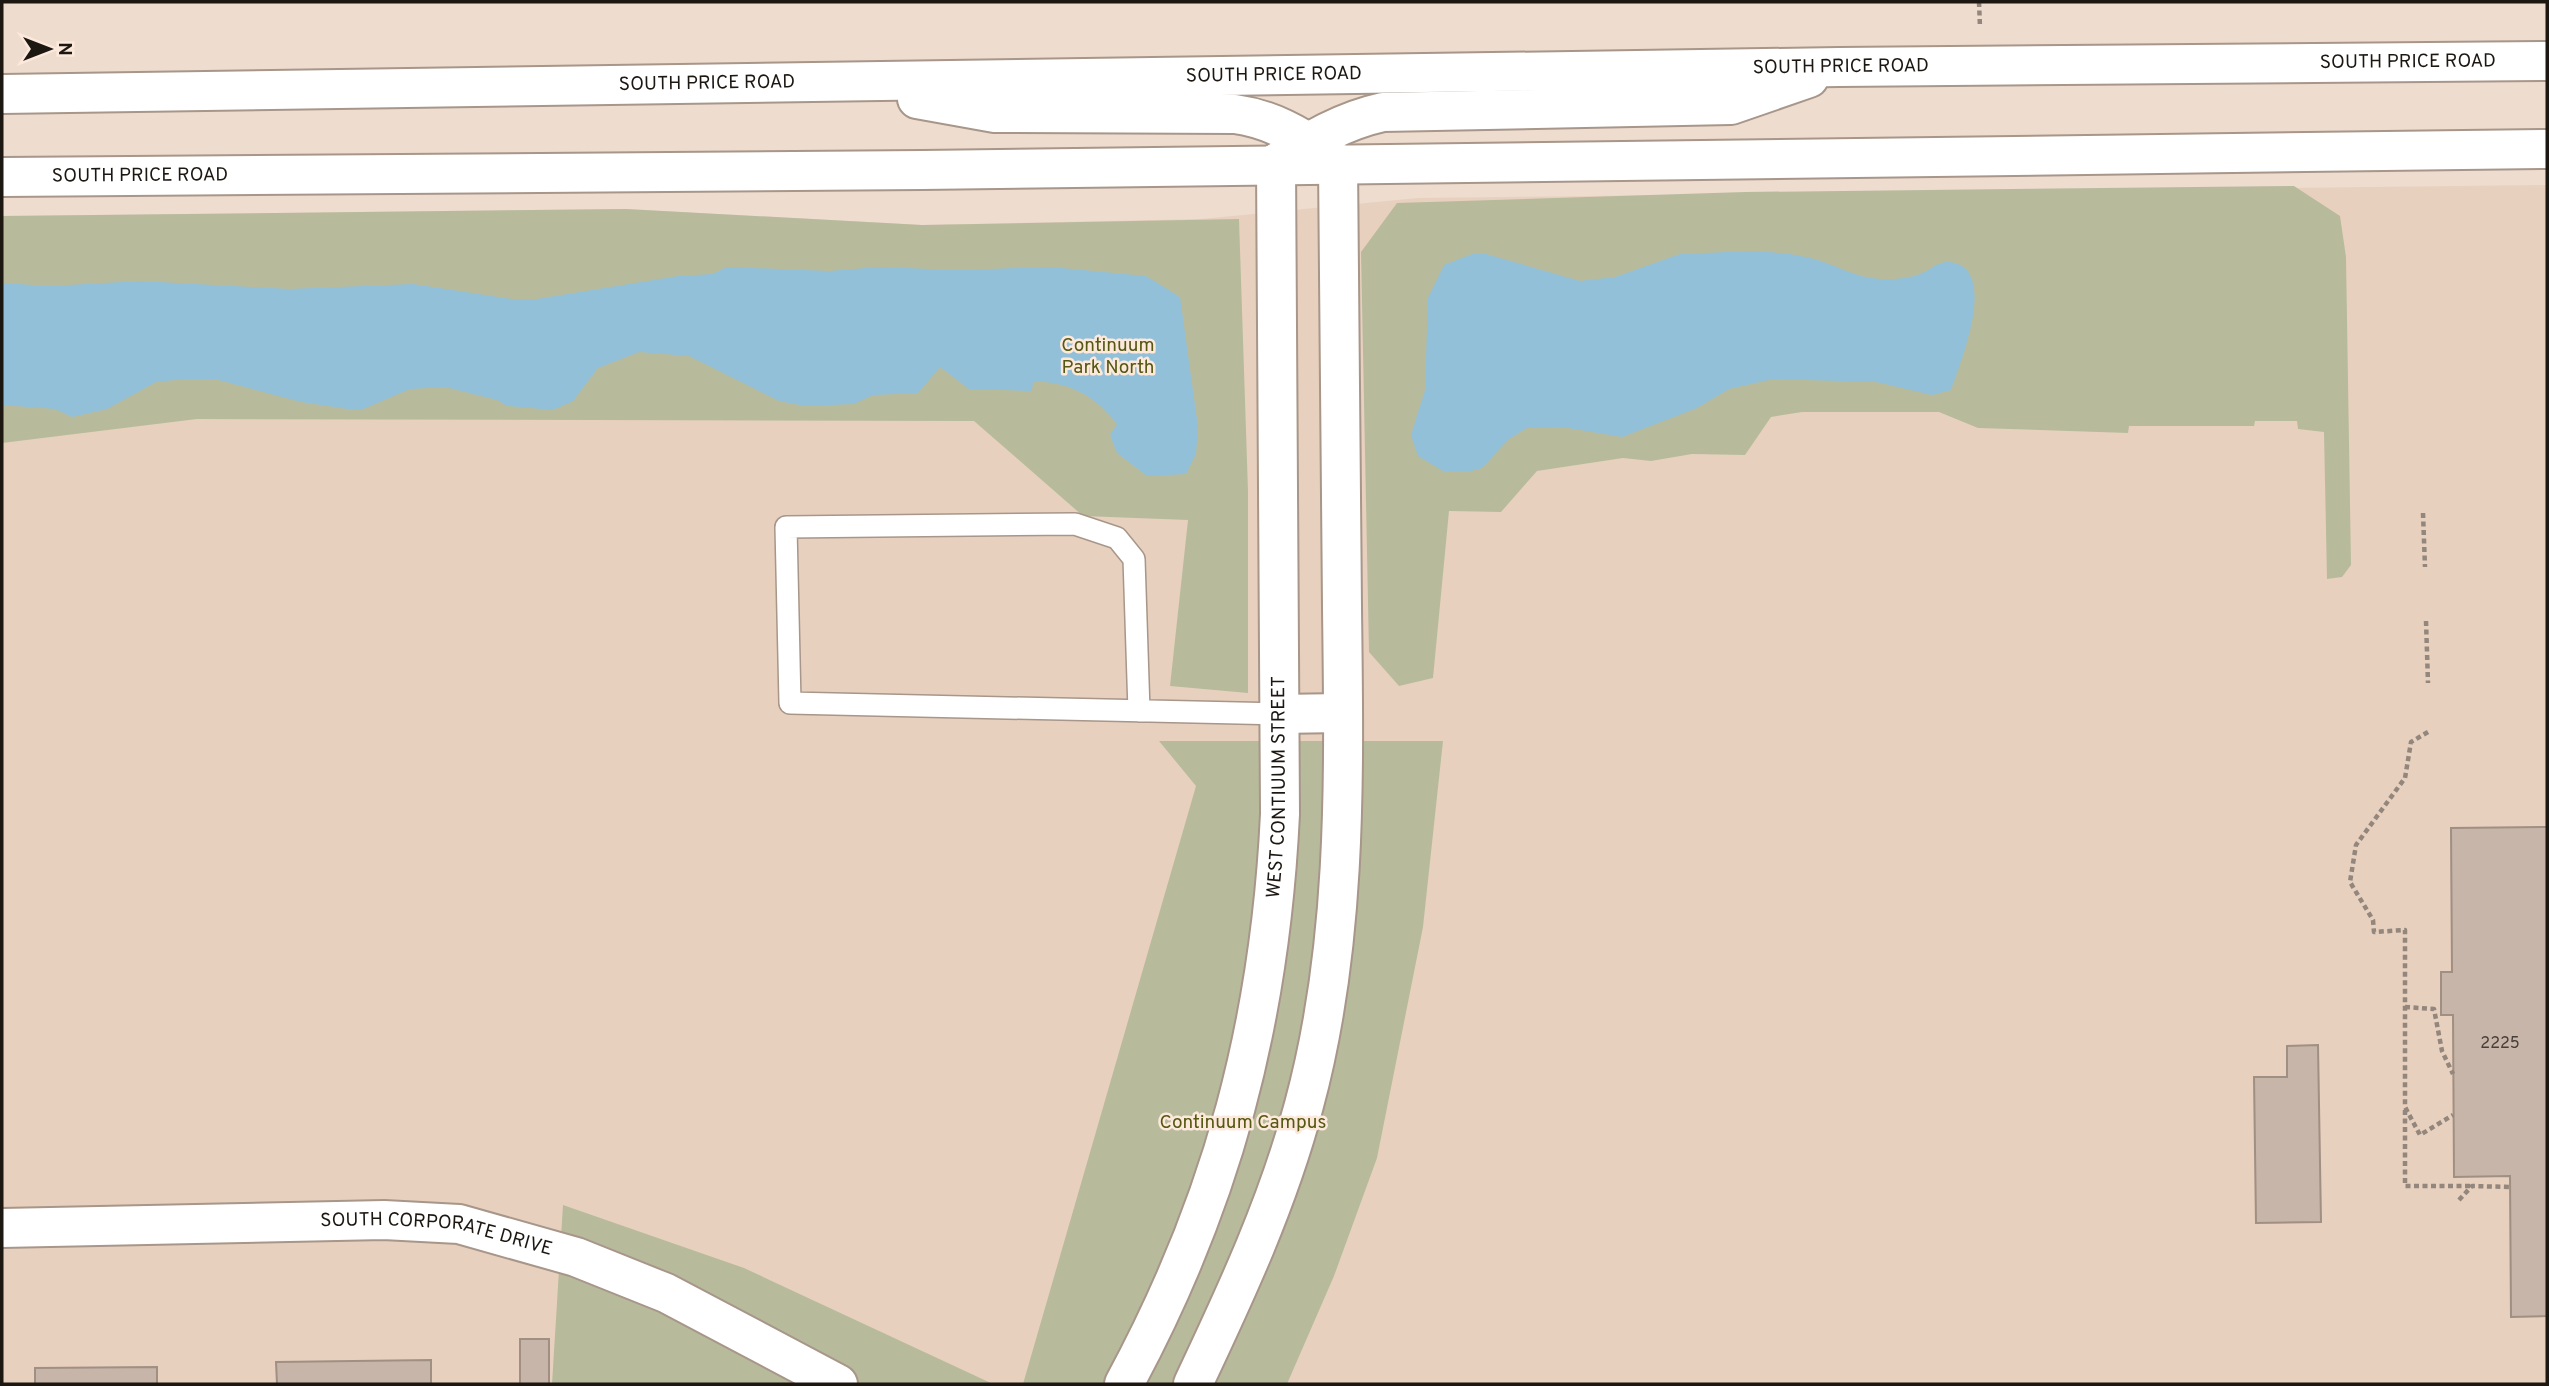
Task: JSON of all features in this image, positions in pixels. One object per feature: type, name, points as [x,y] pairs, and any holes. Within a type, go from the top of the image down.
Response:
[{"type":"main road","name":"SOUTH PRICE ROAD","points":[[2,94],[1839,67],[2547,61]]},
{"type":"main road","points":[[1193,1384],[1256,1248],[1281,1183],[1305,1104],[1323,1017],[1336,922],[1343,830],[1343,713],[1323,152],[1353,118],[1383,112],[1731,105],[1839,67]]},
{"type":"main road","points":[[836,83],[995,113],[1235,114],[1257,117],[1283,127],[1323,152]]},
{"type":"main road","points":[[1276,163],[1323,152],[2547,149]]},
{"type":"main road","name":"SOUTH PRICE ROAD","points":[[2,177],[922,170],[1276,163]]},
{"type":"main road","name":"WEST CONTIUUM STREET","points":[[1124,1384],[1205,1211],[1231,1131],[1264,986],[1277,880],[1280,814],[1276,163]]},
{"type":"main road","points":[[1278,714],[1343,713]]},
{"type":"main road","name":"SOUTH CORPORATE DRIVE","points":[[2,1228],[384,1220],[459,1224],[576,1257],[666,1293],[838,1384]]},
{"type":"lane","points":[[1139,711],[1134,559],[1117,538],[1075,524],[786,527],[790,703],[1139,711],[1278,714]]},
{"type":"path","points":[[2423,513],[2425,568]]},
{"type":"path","points":[[2426,621],[2428,683]]},
{"type":"path","points":[[2428,732],[2411,742],[2405,778],[2356,845],[2350,883],[2373,920],[2374,932],[2405,930],[2405,1186],[2510,1187]]},
{"type":"path","points":[[2405,1007],[2434,1009],[2442,1051],[2453,1074]]},
{"type":"path","points":[[2405,1107],[2420,1135],[2453,1115]]},
{"type":"path","points":[[2459,1200],[2472,1186]]},
{"type":"shaded area","points":[[2547,185],[2547,1384],[2,1384],[2,216],[626,209],[922,225],[1201,219],[1418,198]]},
{"type":"green space","points":[[2294,186],[2340,216],[2346,257],[2351,565],[2342,577],[2327,579],[2324,432],[2298,429],[2297,421],[2255,421],[2254,426],[2129,426],[2128,433],[1978,428],[1939,412],[1802,412],[1771,417],[1745,455],[1692,454],[1651,461],[1623,458],[1537,471],[1501,512],[1449,511],[1433,678],[1399,686],[1369,652],[1361,252],[1397,203],[1745,192]]},
{"type":"green space","name":"Continuum Park North","points":[[626,209],[922,225],[1239,219],[1248,491],[1248,693],[1170,686],[1188,520],[1083,516],[974,421],[197,419],[2,443],[2,216]]},
{"type":"green space","name":"Continuum Campus","points":[[1159,741],[1443,741],[1423,927],[1377,1158],[1334,1276],[1287,1384],[1023,1384],[1196,786]]},
{"type":"green space","points":[[563,1205],[744,1268],[993,1384],[552,1384]]},
{"type":"water","points":[[1751,251],[1803,256],[1863,276],[1882,279],[1914,276],[1944,262],[1964,267],[1972,280],[1975,297],[1973,317],[1951,390],[1932,395],[1876,382],[1773,379],[1729,389],[1697,408],[1622,437],[1562,427],[1527,428],[1509,439],[1482,468],[1471,471],[1443,471],[1418,456],[1411,435],[1425,390],[1428,298],[1444,265],[1472,254],[1486,254],[1580,281],[1615,277],[1680,254]]},
{"type":"water","points":[[727,267],[829,271],[879,267],[957,270],[1051,267],[1146,276],[1180,297],[1198,427],[1196,454],[1186,474],[1147,476],[1117,453],[1110,435],[1117,424],[1100,405],[1081,392],[1059,384],[1034,381],[1031,391],[969,389],[940,367],[918,393],[873,395],[854,404],[805,406],[779,401],[689,356],[639,352],[598,368],[573,401],[553,410],[507,406],[497,400],[445,387],[410,389],[361,410],[348,409],[301,402],[215,379],[156,382],[107,409],[72,417],[55,409],[2,405],[2,283],[50,286],[140,281],[289,289],[413,284],[512,299],[537,299],[678,276],[712,274]]},
{"type":"building","points":[[2547,827],[2547,1316],[2511,1317],[2510,1176],[2454,1177],[2453,1015],[2441,1015],[2441,972],[2452,972],[2451,828]]},
{"type":"building","points":[[2318,1045],[2321,1222],[2256,1223],[2254,1077],[2287,1077],[2287,1046]]},
{"type":"building","points":[[520,1339],[549,1339],[549,1384],[520,1384]]},
{"type":"building","points":[[431,1360],[431,1384],[277,1384],[276,1362]]},
{"type":"building","points":[[157,1367],[157,1384],[35,1384],[35,1368]]}]
